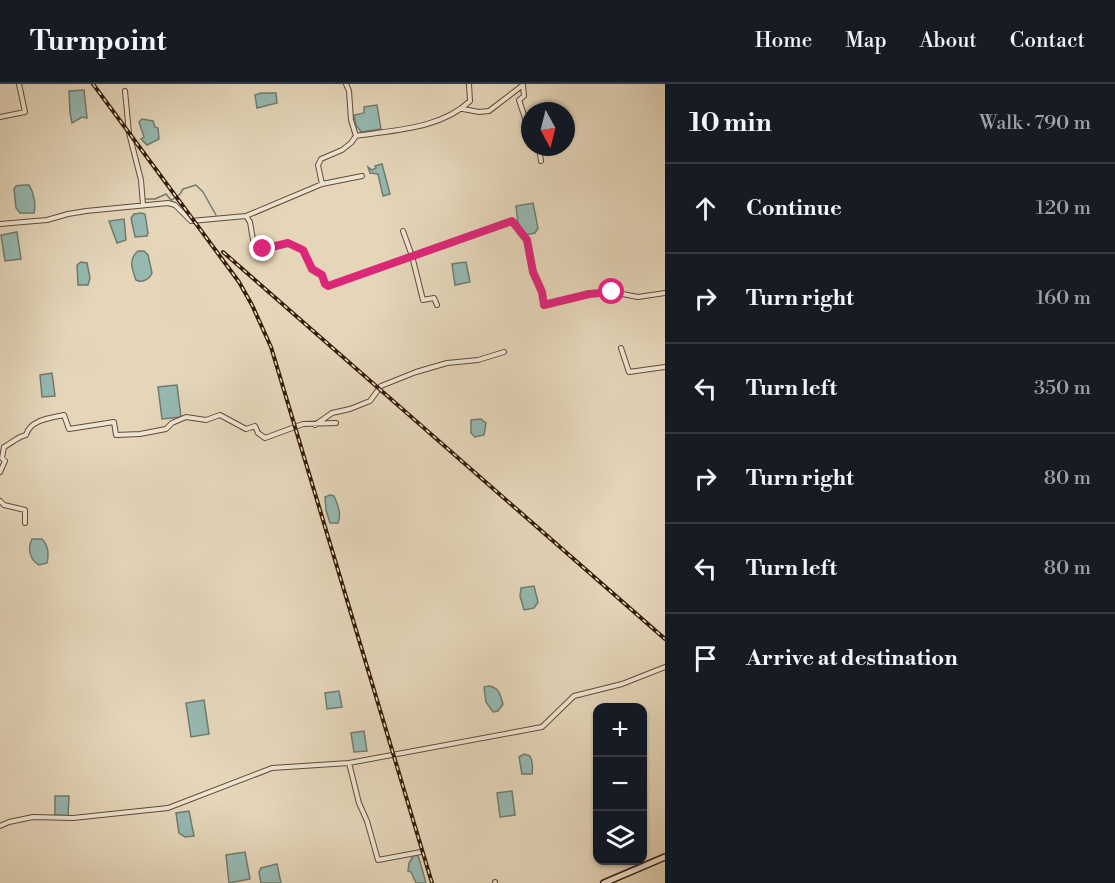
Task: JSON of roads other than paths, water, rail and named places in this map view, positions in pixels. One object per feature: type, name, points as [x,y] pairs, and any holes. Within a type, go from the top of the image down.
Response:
[{"type":"main road","points":[[604,883],[665,856]]},
{"type":"street","points":[[0,117],[25,112],[19,84]]},
{"type":"street","points":[[346,84],[349,92],[351,120],[356,136]]},
{"type":"street","points":[[322,184],[318,165],[321,159],[342,150],[356,136],[418,126],[463,108],[470,101],[470,84]]},
{"type":"street","points":[[463,108],[479,112],[489,111],[523,84]]},
{"type":"street","points":[[521,106],[519,100],[524,96],[523,84]]},
{"type":"street","points":[[125,91],[129,133],[141,180],[144,205]]},
{"type":"street","points":[[540,156],[541,161]]},
{"type":"street","points":[[0,225],[46,220],[68,214],[168,203],[175,205],[191,221],[246,216],[322,184],[362,176]]},
{"type":"street","points":[[246,216],[250,222],[255,252],[288,243],[303,250],[312,269],[322,275],[328,286],[512,221],[527,240],[533,272],[542,292],[544,305],[589,294],[612,292],[638,297],[665,293]]},
{"type":"street","points":[[403,231],[423,300],[434,298],[437,305]]},
{"type":"street","points":[[621,348],[629,372],[665,367]]},
{"type":"street","points":[[315,425],[332,413],[350,409],[370,400],[381,387],[416,372],[447,363],[478,360],[504,352]]},
{"type":"street","points":[[0,472],[5,461],[2,458],[4,447],[13,443],[18,437],[26,435],[27,428],[35,423],[64,415],[69,429],[114,422],[116,435],[140,434],[166,429],[172,423],[186,417],[206,420],[220,416],[246,429],[255,426],[258,433],[265,438],[303,424],[336,423]]},
{"type":"street","points":[[0,510],[2,503],[25,510],[25,523]]},
{"type":"street","points":[[0,826],[33,817],[73,818],[168,808],[272,768],[349,763],[542,727],[574,696],[622,684],[665,667]]},
{"type":"street","points":[[349,763],[359,803],[367,821],[378,860],[421,852]]},
{"type":"water","points":[[84,90],[87,118],[82,117],[72,123],[69,91]]},
{"type":"water","points":[[276,93],[277,103],[257,108],[255,95]]},
{"type":"water","points":[[377,105],[381,129],[361,132],[356,125],[354,115],[364,113],[364,107]]},
{"type":"water","points":[[142,119],[153,121],[155,127],[158,128],[159,139],[147,145],[141,139],[144,137],[139,122]]},
{"type":"water","points":[[382,164],[390,194],[383,196],[378,174],[370,173],[368,167],[372,170],[376,168],[375,166]]},
{"type":"water","points":[[22,185],[29,185],[32,191],[35,202],[34,213],[20,213],[16,208],[14,189]]},
{"type":"water","points":[[533,203],[538,228],[535,233],[526,235],[518,223],[516,206]]},
{"type":"water","points":[[134,214],[145,214],[148,233],[147,236],[135,237],[131,218]]},
{"type":"water","points":[[124,219],[126,240],[117,243],[109,221]]},
{"type":"water","points":[[17,232],[21,259],[5,261],[1,235]]},
{"type":"water","points":[[138,251],[144,251],[148,255],[152,273],[143,281],[136,280],[132,268],[133,257]]},
{"type":"water","points":[[81,262],[87,263],[90,278],[88,285],[78,285],[77,265]]},
{"type":"water","points":[[466,262],[470,282],[455,285],[452,264]]},
{"type":"water","points":[[52,373],[55,396],[42,397],[40,375]]},
{"type":"water","points":[[177,385],[181,417],[162,419],[158,387]]},
{"type":"water","points":[[481,419],[486,423],[484,435],[475,437],[471,433],[471,420]]},
{"type":"water","points":[[334,496],[338,506],[340,516],[338,523],[330,523],[326,510],[325,497]]},
{"type":"water","points":[[32,539],[42,539],[46,544],[47,563],[39,565],[32,557],[30,547]]},
{"type":"water","points":[[534,586],[538,602],[534,608],[524,610],[520,596],[521,588]]},
{"type":"water","points":[[484,687],[495,688],[500,695],[503,704],[498,711],[493,712],[486,702]]},
{"type":"water","points":[[339,691],[342,707],[327,709],[325,693]]},
{"type":"water","points":[[204,700],[209,734],[191,737],[186,703]]},
{"type":"water","points":[[364,731],[367,751],[354,752],[351,733]]},
{"type":"water","points":[[524,754],[531,758],[532,774],[522,774],[519,757]]},
{"type":"water","points":[[512,791],[515,815],[500,817],[497,793]]},
{"type":"water","points":[[55,796],[69,796],[68,816],[55,815]]},
{"type":"water","points":[[189,811],[194,836],[185,837],[179,833],[176,813]]},
{"type":"water","points":[[245,852],[250,879],[229,883],[226,855]]},
{"type":"water","points":[[414,855],[419,858],[426,883],[416,883],[411,872],[408,871],[409,863]]},
{"type":"water","points":[[277,864],[281,883],[261,883],[259,872],[261,868]]},
{"type":"waterway","points":[[144,199],[155,199],[166,194],[172,200],[183,189],[196,185],[203,192],[216,215]]},
{"type":"railway","points":[[93,84],[239,282],[271,347],[432,883]]},
{"type":"railway","points":[[223,252],[665,639]]}]
